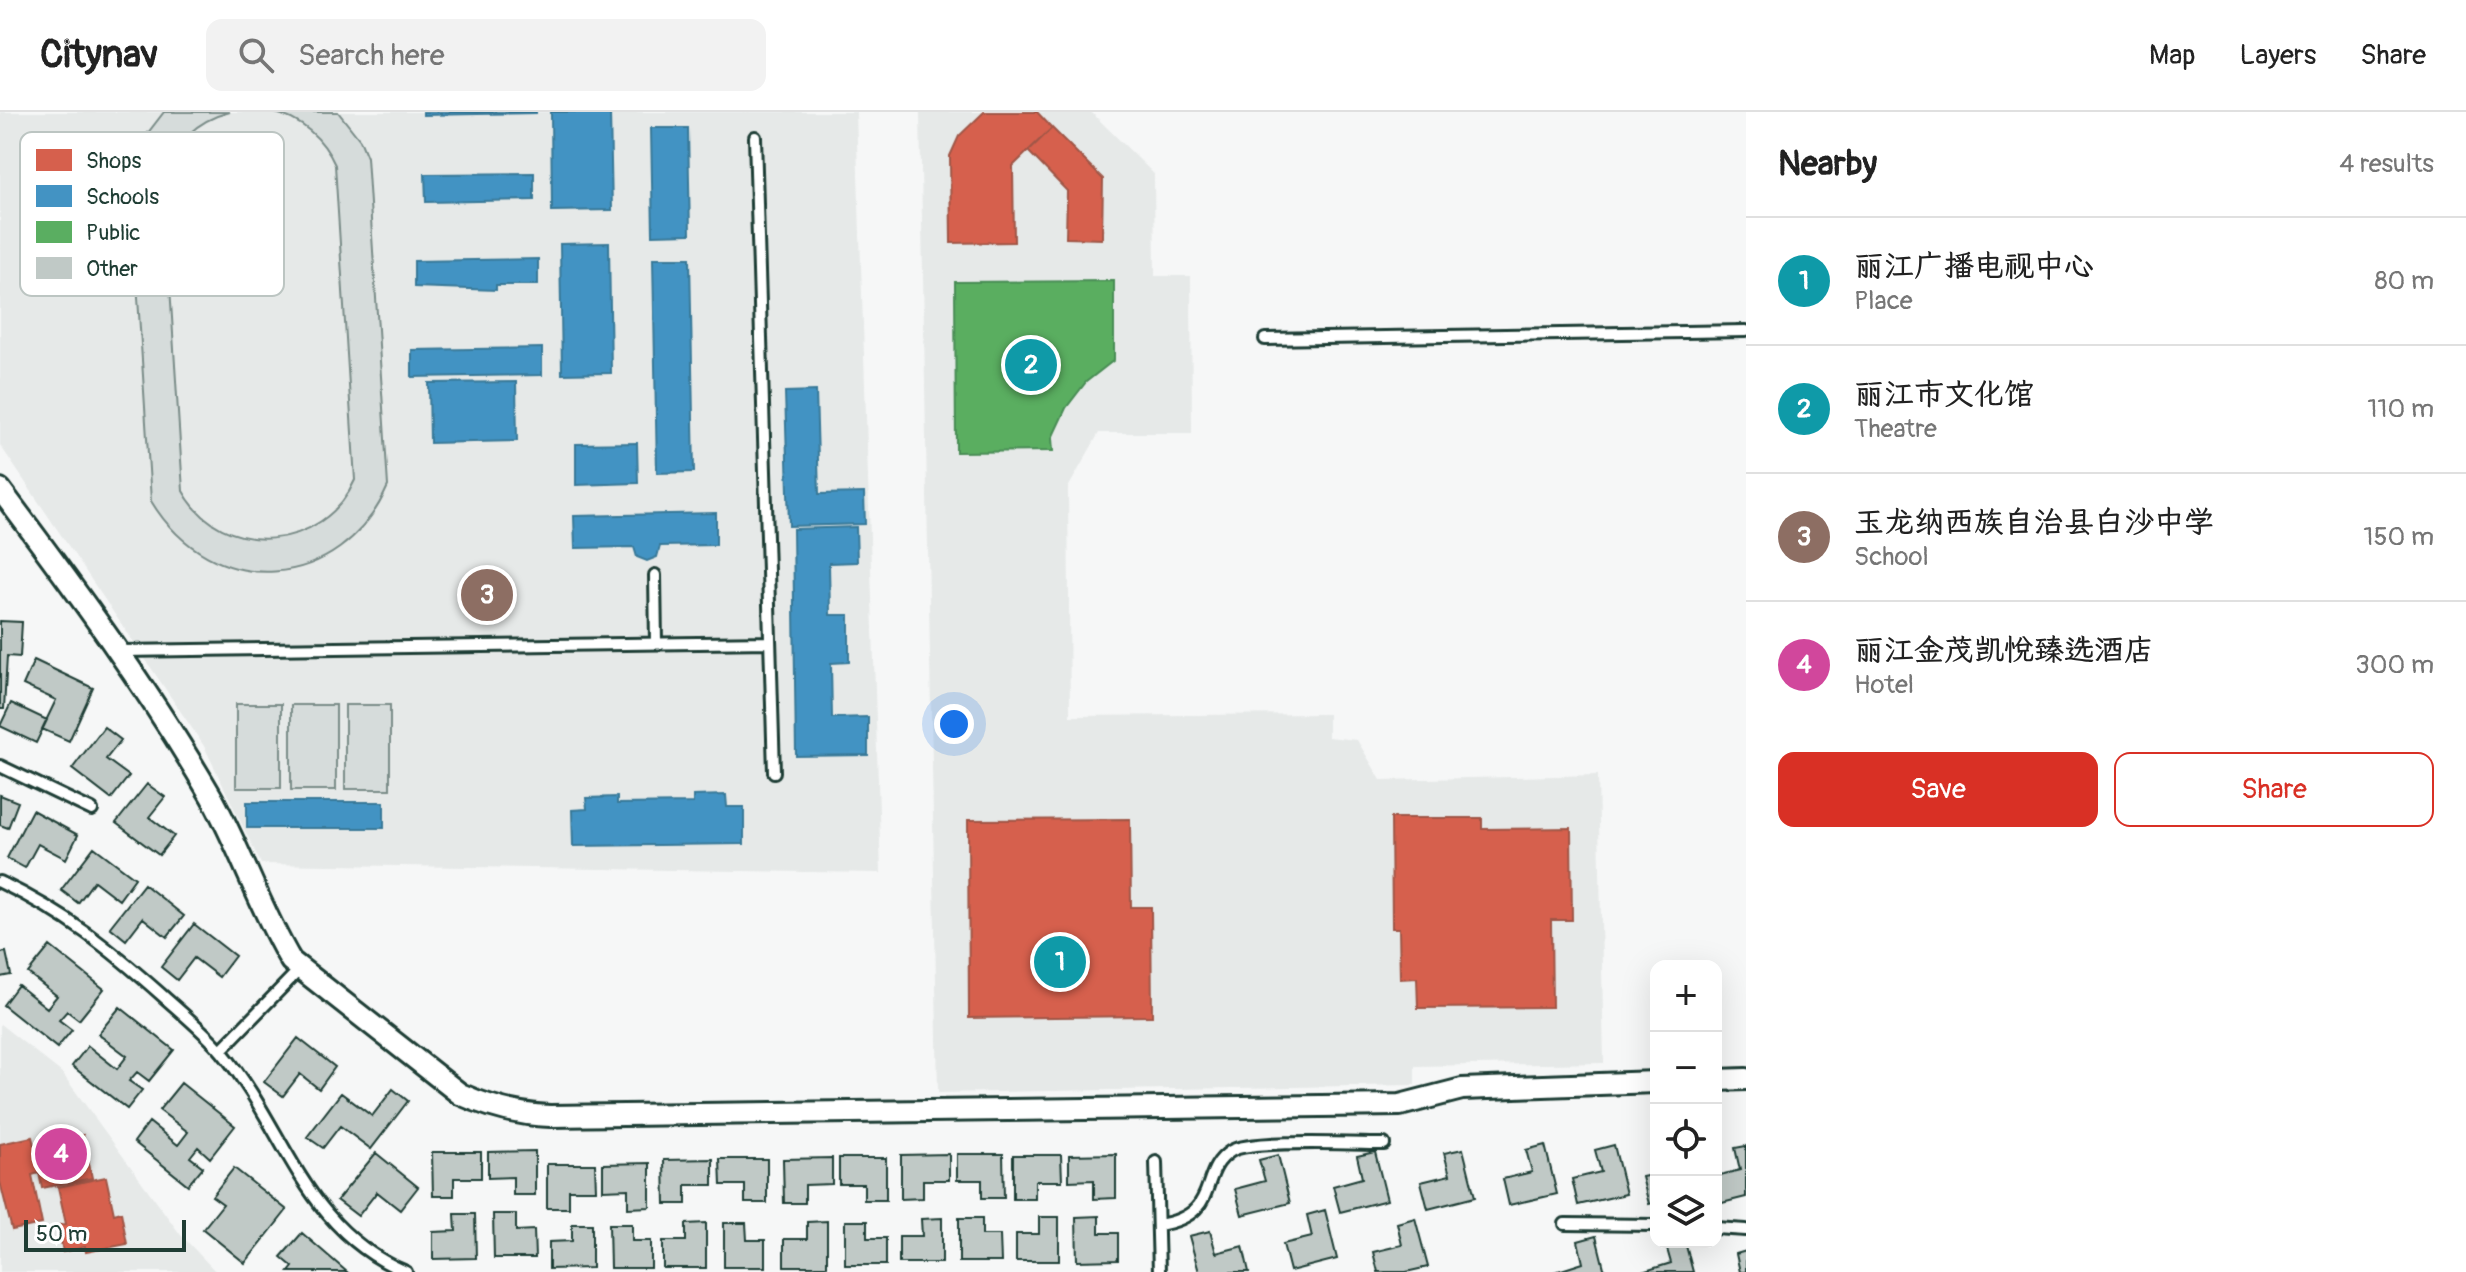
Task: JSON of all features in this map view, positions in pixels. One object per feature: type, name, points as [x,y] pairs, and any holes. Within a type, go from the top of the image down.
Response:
[{"type":"street","points":[[0,489],[121,651],[211,797],[277,936],[299,970],[460,1094],[493,1107],[531,1115],[1400,1105],[1462,1089],[1650,1082]]},
{"type":"street","points":[[1722,1080],[1746,1079]]},
{"type":"lane","points":[[755,137],[774,772]]},
{"type":"lane","points":[[1265,339],[1746,331]]},
{"type":"lane","points":[[655,575],[656,643]]},
{"type":"lane","points":[[121,651],[770,642]]},
{"type":"lane","points":[[0,766],[92,810]]},
{"type":"lane","points":[[0,882],[98,938],[221,1050],[250,1089],[321,1210],[364,1250],[406,1272]]},
{"type":"lane","points":[[221,1050],[299,970]]},
{"type":"lane","points":[[1158,1225],[1182,1219],[1194,1211],[1204,1201],[1219,1163],[1241,1146],[1384,1144]]},
{"type":"lane","points":[[1156,1162],[1159,1272]]},
{"type":"lane","points":[[1565,1224],[1650,1225]]},
{"type":"lane","points":[[1722,1228],[1746,1230]]},
{"type":"shaded area","points":[[0,112],[856,112],[881,873],[261,864],[204,746],[0,445]]},
{"type":"shaded area","points":[[164,112],[230,112],[207,121],[191,132],[149,132]]},
{"type":"shaded area","points":[[272,112],[338,112],[360,140],[367,157],[388,486],[367,522],[340,548],[308,564],[275,572],[240,569],[207,556],[177,534],[151,501],[138,296],[171,296],[183,491],[200,514],[222,529],[246,537],[272,538],[297,533],[321,522],[340,504],[355,480],[335,165],[310,131],[292,119]]},
{"type":"shaded area","points":[[920,112],[1091,112],[1154,174],[1155,276],[1191,276],[1192,433],[1099,433],[1068,488],[1070,716],[1328,714],[1328,737],[1357,740],[1381,780],[1598,775],[1604,1063],[1415,1066],[1415,1085],[938,1093]]},
{"type":"shaded area","points":[[236,704],[281,704],[281,788],[236,788]]},
{"type":"shaded area","points":[[291,705],[336,705],[336,790],[291,790]]},
{"type":"shaded area","points":[[345,705],[390,705],[390,789],[345,789]]},
{"type":"shaded area","points":[[0,1024],[62,1073],[180,1234],[216,1272],[0,1272]]},
{"type":"building: Shops","points":[[984,112],[1037,112],[1052,128],[1013,166],[1014,242],[951,243],[950,156],[959,136]]},
{"type":"building: Shops","points":[[1052,128],[1103,179],[1102,239],[1066,238],[1067,191],[1028,151]]},
{"type":"building: Shops","points":[[1391,818],[1482,818],[1482,829],[1571,828],[1572,920],[1551,920],[1552,1007],[1418,1008],[1417,978],[1400,979],[1399,928],[1392,928]]},
{"type":"building: Shops","points":[[1130,819],[1131,907],[1151,907],[1152,1016],[969,1018],[968,820]]},
{"type":"building: Shops","points":[[83,1135],[92,1178],[42,1188],[39,1173],[32,1175],[42,1224],[12,1230],[0,1182],[0,1144],[32,1137],[34,1145]]},
{"type":"building: Shops","points":[[106,1177],[114,1214],[121,1212],[127,1244],[86,1252],[85,1247],[63,1252],[58,1225],[66,1224],[58,1187]]},
{"type":"building: Schools","points":[[423,112],[536,112],[536,113],[423,115]]},
{"type":"building: Schools","points":[[551,112],[610,112],[612,210],[552,211]]},
{"type":"building: Schools","points":[[651,128],[688,128],[690,234],[653,235]]},
{"type":"building: Schools","points":[[534,173],[534,200],[426,202],[425,174]]},
{"type":"building: Schools","points":[[609,243],[611,373],[562,374],[560,244]]},
{"type":"building: Schools","points":[[653,258],[690,258],[694,472],[657,473]]},
{"type":"building: Schools","points":[[538,259],[538,285],[496,285],[496,290],[414,287],[414,261]]},
{"type":"building: Schools","points":[[542,348],[542,375],[412,377],[412,350]]},
{"type":"building: Schools","points":[[516,382],[517,441],[430,443],[429,383]]},
{"type":"building: Schools","points":[[816,391],[819,494],[864,493],[865,524],[789,526],[785,392]]},
{"type":"building: Schools","points":[[637,443],[638,483],[576,485],[576,444]]},
{"type":"building: Schools","points":[[716,513],[716,545],[660,546],[657,557],[647,561],[637,557],[634,547],[575,548],[574,516]]},
{"type":"building: Schools","points":[[856,527],[857,562],[829,563],[830,615],[849,615],[849,662],[831,663],[832,718],[868,717],[868,755],[796,756],[793,529]]},
{"type":"building: Schools","points":[[726,795],[727,807],[744,807],[744,844],[573,846],[572,810],[587,809],[586,798],[617,797],[617,804],[693,803],[693,796]]},
{"type":"building: Schools","points":[[247,802],[384,802],[384,828],[247,828]]},
{"type":"building: Public","points":[[1114,281],[1114,360],[1086,382],[1066,408],[1052,438],[1053,451],[956,452],[955,282]]},
{"type":"building: Other","points":[[0,621],[22,622],[20,657],[7,656],[4,709],[0,709]]},
{"type":"building: Other","points":[[34,660],[93,688],[69,741],[42,729],[56,700],[23,685]]},
{"type":"building: Other","points":[[11,703],[47,720],[36,743],[0,726]]},
{"type":"building: Other","points":[[104,727],[121,740],[106,759],[129,776],[111,799],[72,769]]},
{"type":"building: Other","points":[[147,784],[165,797],[149,817],[174,836],[159,855],[116,823]]},
{"type":"building: Other","points":[[0,795],[18,802],[8,828],[0,825]]},
{"type":"building: Other","points":[[32,810],[78,835],[66,859],[38,844],[25,868],[7,858]]},
{"type":"building: Other","points":[[94,847],[135,878],[119,900],[94,881],[78,903],[61,890]]},
{"type":"building: Other","points":[[144,884],[184,916],[167,937],[143,918],[126,940],[110,927]]},
{"type":"building: Other","points":[[194,924],[235,956],[219,977],[194,958],[177,980],[161,967]]},
{"type":"building: Other","points":[[50,946],[104,989],[79,1020],[67,1011],[59,1020],[72,1030],[57,1048],[3,1005],[18,985],[47,1008],[57,996],[28,973]]},
{"type":"building: Other","points":[[6,952],[11,975],[0,977],[0,953]]},
{"type":"building: Other","points":[[120,1007],[174,1050],[149,1081],[137,1072],[129,1081],[142,1090],[127,1109],[72,1066],[88,1046],[117,1069],[127,1056],[98,1034]]},
{"type":"building: Other","points":[[298,1038],[335,1067],[319,1089],[300,1074],[283,1096],[264,1082]]},
{"type":"building: Other","points":[[181,1083],[235,1126],[210,1158],[198,1147],[190,1157],[203,1167],[188,1185],[134,1142],[149,1122],[178,1145],[188,1132],[159,1110]]},
{"type":"building: Other","points":[[393,1089],[408,1101],[371,1149],[340,1126],[323,1148],[307,1137],[341,1093],[372,1116]]},
{"type":"building: Other","points":[[1545,1145],[1557,1194],[1509,1205],[1503,1179],[1532,1172],[1526,1150]]},
{"type":"building: Other","points":[[1614,1145],[1626,1194],[1578,1205],[1572,1179],[1601,1172],[1595,1150]]},
{"type":"building: Other","points":[[1746,1146],[1746,1197],[1722,1203],[1722,1174],[1740,1170],[1735,1148]]},
{"type":"building: Other","points":[[1463,1149],[1475,1197],[1428,1209],[1421,1182],[1450,1175],[1444,1153]]},
{"type":"building: Other","points":[[535,1151],[535,1195],[513,1195],[513,1177],[488,1178],[488,1152]]},
{"type":"building: Other","points":[[432,1152],[481,1152],[481,1178],[454,1178],[454,1196],[433,1196]]},
{"type":"building: Other","points":[[1375,1152],[1387,1200],[1340,1212],[1333,1186],[1362,1178],[1357,1156]]},
{"type":"building: Other","points":[[376,1153],[418,1187],[400,1210],[377,1192],[358,1216],[337,1200]]},
{"type":"building: Other","points":[[949,1154],[949,1180],[923,1180],[923,1198],[901,1199],[901,1155]]},
{"type":"building: Other","points":[[957,1154],[1003,1154],[1004,1198],[982,1198],[982,1180],[957,1180]]},
{"type":"building: Other","points":[[1116,1154],[1116,1198],[1094,1199],[1094,1180],[1069,1181],[1069,1155]]},
{"type":"building: Other","points":[[1013,1155],[1061,1155],[1062,1181],[1035,1181],[1035,1199],[1013,1199]]},
{"type":"building: Other","points":[[1278,1155],[1290,1203],[1242,1215],[1235,1189],[1265,1181],[1259,1160]]},
{"type":"building: Other","points":[[832,1158],[832,1184],[805,1185],[805,1203],[784,1203],[783,1159]]},
{"type":"building: Other","points":[[839,1158],[886,1158],[886,1200],[864,1200],[864,1184],[839,1184]]},
{"type":"building: Other","points":[[713,1159],[713,1185],[686,1185],[686,1204],[665,1204],[664,1160]]},
{"type":"building: Other","points":[[720,1159],[767,1159],[767,1203],[745,1203],[745,1185],[721,1185]]},
{"type":"building: Other","points":[[650,1163],[650,1207],[628,1208],[628,1189],[603,1190],[603,1164]]},
{"type":"building: Other","points":[[547,1164],[595,1164],[596,1190],[569,1190],[569,1208],[547,1208]]},
{"type":"building: Other","points":[[234,1168],[287,1210],[245,1263],[203,1229],[223,1204],[212,1196]]},
{"type":"building: Other","points":[[1650,1175],[1649,1204],[1642,1177]]},
{"type":"building: Other","points":[[1325,1210],[1337,1259],[1290,1271],[1283,1244],[1312,1237],[1307,1215]]},
{"type":"building: Other","points":[[455,1214],[475,1214],[476,1258],[433,1259],[433,1232],[456,1231]]},
{"type":"building: Other","points":[[493,1214],[516,1214],[516,1231],[534,1230],[535,1258],[494,1258]]},
{"type":"building: Other","points":[[1099,1216],[1099,1233],[1118,1233],[1118,1260],[1077,1261],[1076,1217]]},
{"type":"building: Other","points":[[1039,1217],[1059,1217],[1059,1261],[1016,1261],[1016,1234],[1039,1234]]},
{"type":"building: Other","points":[[942,1218],[942,1263],[899,1263],[899,1236],[922,1236],[921,1219]]},
{"type":"building: Other","points":[[959,1218],[982,1218],[982,1235],[1000,1235],[1001,1262],[959,1262]]},
{"type":"building: Other","points":[[1415,1218],[1428,1267],[1406,1272],[1378,1272],[1373,1252],[1402,1245],[1397,1223]]},
{"type":"building: Other","points":[[827,1221],[827,1266],[784,1266],[784,1239],[807,1239],[807,1222]]},
{"type":"building: Other","points":[[845,1221],[867,1221],[867,1238],[886,1238],[886,1265],[845,1265]]},
{"type":"building: Other","points":[[706,1223],[706,1268],[663,1268],[663,1241],[686,1241],[686,1224]]},
{"type":"building: Other","points":[[724,1223],[746,1223],[747,1240],[765,1240],[765,1267],[724,1267]]},
{"type":"building: Other","points":[[572,1224],[592,1224],[592,1268],[549,1269],[549,1242],[572,1241]]},
{"type":"building: Other","points":[[609,1224],[632,1224],[632,1241],[651,1241],[651,1268],[610,1268]]},
{"type":"building: Other","points":[[1210,1231],[1216,1253],[1243,1246],[1249,1272],[1199,1272],[1189,1236]]},
{"type":"building: Other","points":[[302,1233],[347,1272],[289,1272],[293,1267],[281,1257]]},
{"type":"building: Other","points":[[1596,1236],[1605,1272],[1555,1272],[1583,1263],[1578,1241]]},
{"type":"building: Other","points":[[1667,1248],[1687,1248],[1693,1272],[1642,1272],[1671,1263]]},
{"type":"building: Other","points":[[1746,1251],[1746,1272],[1740,1272],[1736,1254]]},
{"type":"place","name":"丽江市文化馆","points":[[1031,365]]},
{"type":"place","name":"玉龙纳西族自治县白沙中学","points":[[487,595]]},
{"type":"place","name":"丽江广播电视中心","points":[[1060,962]]},
{"type":"place","name":"丽江金茂凯悦臻选酒店","points":[[61,1154]]}]
